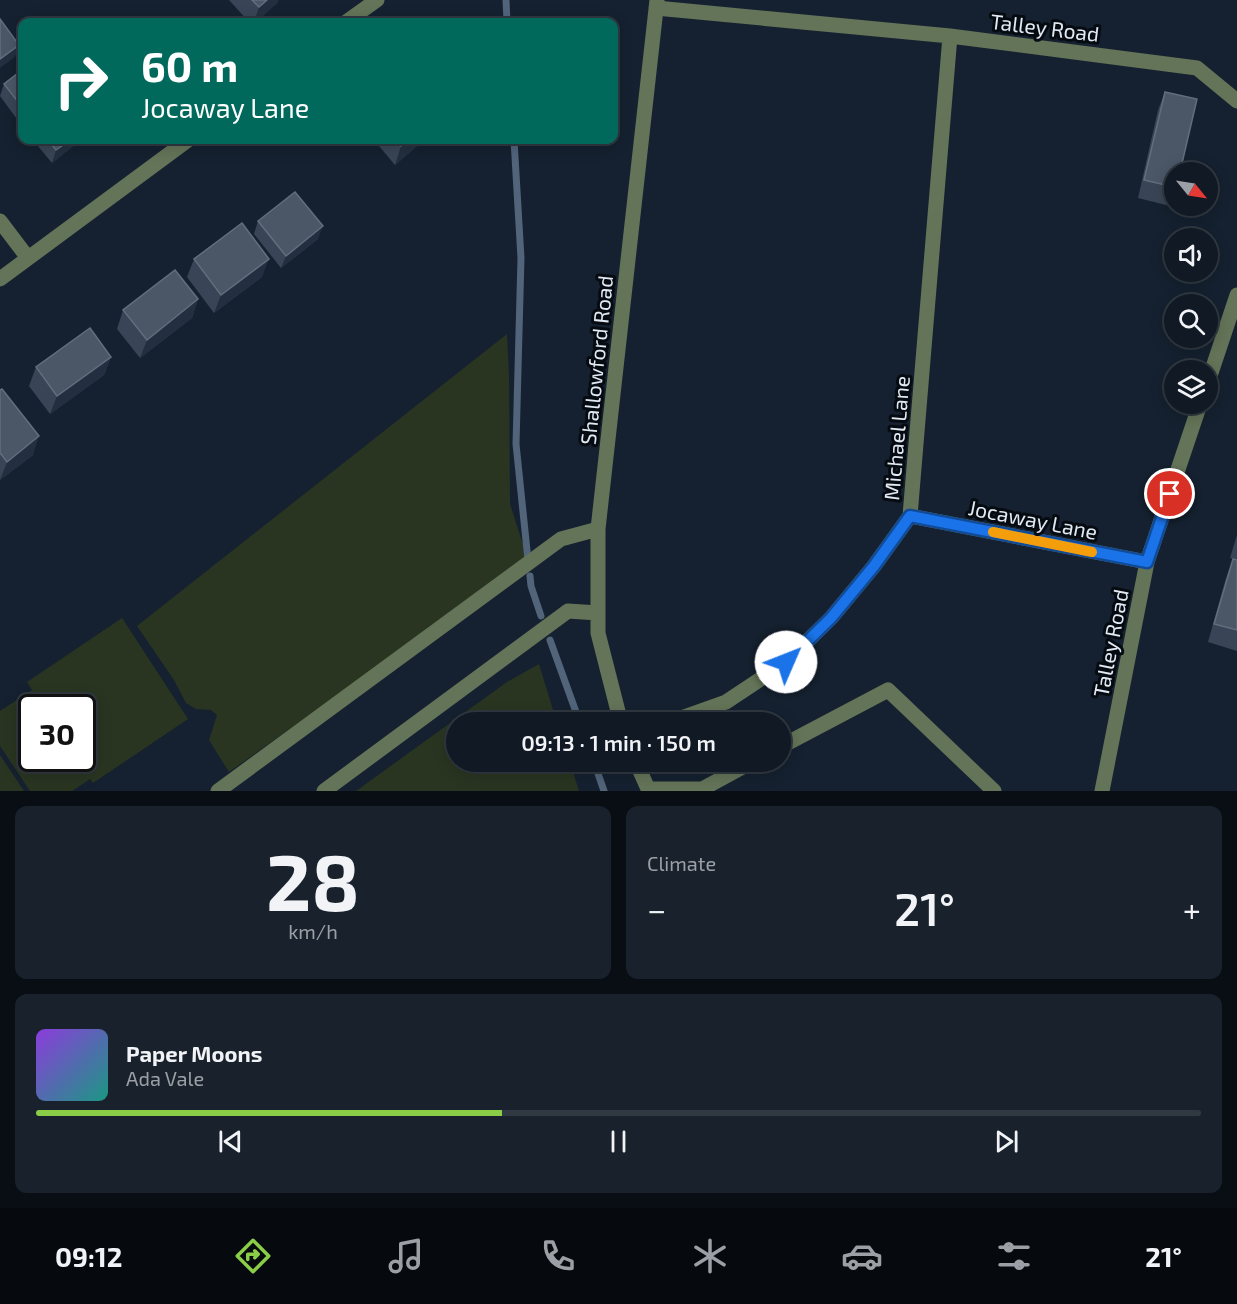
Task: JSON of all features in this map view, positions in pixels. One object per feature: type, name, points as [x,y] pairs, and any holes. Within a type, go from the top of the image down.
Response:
[{"type":"street","points":[[351,18],[373,1]]},
{"type":"street","name":"Talley Road","points":[[656,4],[950,36],[1197,68],[1237,101]]},
{"type":"street","name":"Shallowford Road","points":[[618,712],[598,633],[598,530],[656,4]]},
{"type":"street","name":"Michael Lane","points":[[698,712],[726,702],[786,662],[831,618],[874,566],[910,516],[950,36]]},
{"type":"street","points":[[0,279],[183,144]]},
{"type":"street","points":[[0,221],[28,258]]},
{"type":"street","points":[[1215,360],[1237,295]]},
{"type":"street","name":"Talley Road","points":[[1102,791],[1147,562],[1197,414]]},
{"type":"street","name":"Jocaway Lane","points":[[910,516],[1147,562]]},
{"type":"street","points":[[220,790],[561,539],[598,530]]},
{"type":"street","points":[[324,791],[568,612],[598,614]]},
{"type":"street","points":[[791,741],[888,690],[994,791]]},
{"type":"street","points":[[641,772],[649,790],[702,790],[734,772]]},
{"type":"green space","points":[[507,334],[510,504],[528,560],[229,772],[209,740],[217,715],[211,710],[196,709],[186,703],[174,680],[137,626]]},
{"type":"green space","points":[[122,618],[188,719],[93,783],[90,779],[72,791],[30,791],[0,746],[0,711],[18,699],[18,772],[96,772],[96,694],[26,694],[32,690],[27,682]]},
{"type":"green space","points":[[539,664],[554,712],[465,712],[507,682]]},
{"type":"green space","points":[[446,726],[446,772],[573,772],[579,791],[356,791]]},
{"type":"green space","points":[[0,755],[24,791],[0,791]]},
{"type":"building","points":[[252,0],[267,0],[259,7]]},
{"type":"building","points":[[0,19],[18,46],[0,59]]},
{"type":"building","points":[[18,73],[18,102],[4,84]]},
{"type":"building","points":[[1165,92],[1197,99],[1182,162],[1164,162],[1164,185],[1144,180]]},
{"type":"building","points":[[51,144],[64,144],[56,150]]},
{"type":"building","points":[[295,192],[323,226],[286,256],[258,221]]},
{"type":"building","points":[[242,223],[269,259],[221,295],[194,259]]},
{"type":"building","points":[[175,270],[198,299],[147,340],[123,310]]},
{"type":"building","points":[[90,328],[111,357],[57,396],[36,367]]},
{"type":"building","points":[[2,389],[39,436],[7,462],[0,454],[0,390]]},
{"type":"building","points":[[1233,559],[1237,560],[1237,630],[1214,624]]},
{"type":"waterway","points":[[506,0],[507,18]]},
{"type":"waterway","points":[[514,144],[521,258],[516,444],[528,560]]},
{"type":"waterway","points":[[530,576],[541,616]]},
{"type":"waterway","points":[[550,640],[576,712]]},
{"type":"waterway","points":[[597,772],[604,791]]},
{"type":"slow traffic","points":[[993,532],[1092,552]]},
{"type":"route","points":[[786,662],[831,618],[874,566],[910,516],[1147,562],[1170,494]]}]
